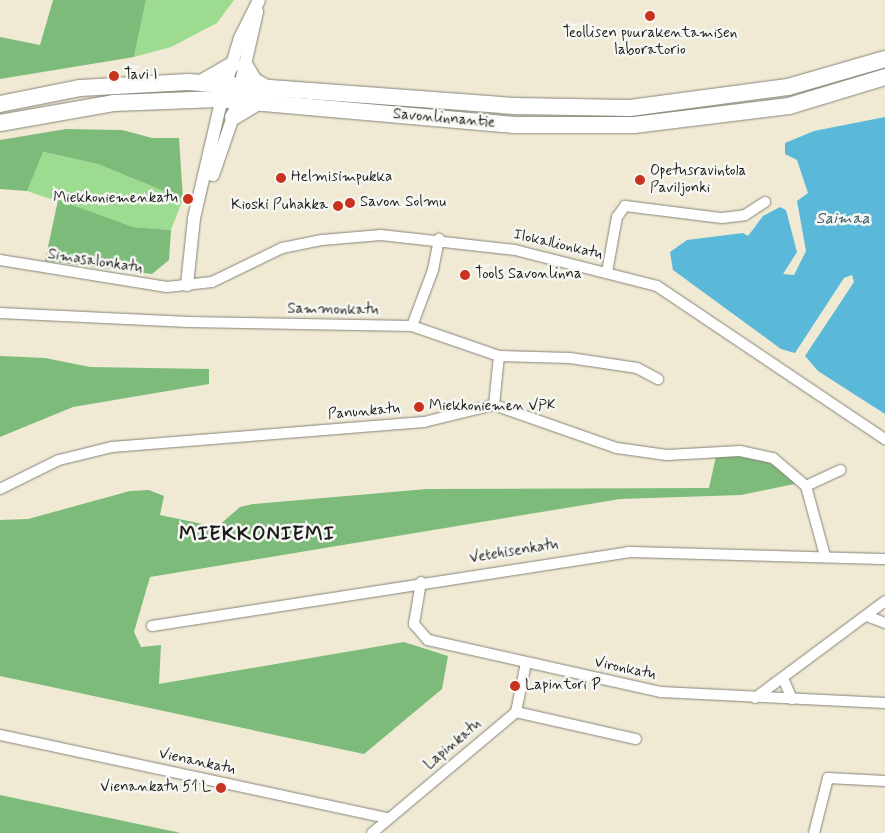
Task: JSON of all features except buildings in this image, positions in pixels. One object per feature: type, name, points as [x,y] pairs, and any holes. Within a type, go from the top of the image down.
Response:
[{"type":"highway","name":"Savonlinnantie","points":[[0,123],[113,103],[266,88],[514,106],[630,108],[788,87],[885,59]]},
{"type":"highway","points":[[203,83],[238,66],[254,81],[266,88]]},
{"type":"highway","name":"Savonlinnantie","points":[[0,104],[80,88],[203,83],[256,102],[513,125],[634,124],[789,106],[885,77]]},
{"type":"highway","points":[[233,117],[256,102]]},
{"type":"street","points":[[187,285],[188,251],[200,196],[259,1]]},
{"type":"street","points":[[200,196],[210,183],[233,117],[231,92]]},
{"type":"street","points":[[607,272],[617,217],[625,206],[722,218],[745,215],[765,202]]},
{"type":"street","name":"Ilokallionkatu","points":[[187,285],[212,282],[270,252],[302,243],[381,234],[439,239],[515,250],[607,272],[663,290],[885,439]]},
{"type":"street","points":[[412,326],[439,239]]},
{"type":"street","name":"Simasalonkatu","points":[[0,260],[148,286],[187,285]]},
{"type":"street","name":"Sammonkatu","points":[[0,313],[189,322],[412,326],[499,356],[570,358],[637,368],[658,379]]},
{"type":"street","points":[[499,356],[494,405],[617,448],[667,455],[759,452],[792,470],[806,486],[825,556]]},
{"type":"street","name":"Panunkatu","points":[[0,489],[59,460],[112,447],[424,422],[494,405]]},
{"type":"street","points":[[806,486],[840,470]]},
{"type":"street","name":"Vetehisenkatu","points":[[152,626],[421,582],[628,552],[885,559]]},
{"type":"street","name":"Vironkatu","points":[[421,582],[414,624],[420,637],[526,663],[661,692],[792,700],[885,703]]},
{"type":"street","points":[[755,698],[885,601]]},
{"type":"street","points":[[867,616],[885,623]]},
{"type":"street","points":[[526,663],[516,712],[636,739]]},
{"type":"street","points":[[783,678],[792,700]]},
{"type":"street","name":"Lapinkatu","points":[[372,833],[516,712]]},
{"type":"street","name":"Vienankatu","points":[[0,735],[388,818]]},
{"type":"street","points":[[814,833],[828,778],[885,781]]},
{"type":"green space","points":[[53,0],[146,0],[134,57],[0,79],[0,37],[40,45]]},
{"type":"green space","points":[[146,0],[234,0],[217,23],[171,47],[134,57]]},
{"type":"green space","points":[[66,129],[122,130],[152,138],[179,138],[183,199],[98,164],[43,152],[27,191],[0,189],[0,140]]},
{"type":"green space","points":[[42,152],[98,164],[183,199],[171,230],[133,227],[27,191]]},
{"type":"green space","points":[[58,200],[133,227],[171,230],[169,260],[152,274],[45,261]]},
{"type":"green space","points":[[0,356],[45,358],[90,367],[209,369],[209,384],[73,407],[0,437]]},
{"type":"green space","points":[[716,456],[760,456],[799,483],[741,495],[620,499],[150,577],[134,632],[141,647],[161,645],[159,684],[404,642],[448,656],[442,689],[364,754],[0,676],[0,520],[28,519],[130,491],[149,490],[164,496],[160,515],[217,527],[240,507],[253,504],[427,489],[709,488]]},
{"type":"green space","points":[[0,795],[181,833],[0,833]]},
{"type":"water","name":"Saimaa","points":[[885,117],[885,414],[818,371],[805,356],[854,282],[852,275],[844,278],[795,353],[781,349],[673,270],[670,252],[687,240],[743,233],[748,236],[763,216],[780,207],[786,210],[797,252],[783,274],[794,275],[806,251],[797,201],[808,193],[797,160],[785,154],[785,143],[814,131]]},
{"type":"place","name":"Teollisen puurakentamisen laboratorio","points":[[650,16]]},
{"type":"place","name":"Tavi I","points":[[114,76]]},
{"type":"place","name":"Helmisimpukka","points":[[281,178]]},
{"type":"place","name":"Opetusravintola Paviljonki","points":[[640,180]]},
{"type":"place","name":"Miekkoniemenkatu","points":[[188,199]]},
{"type":"place","name":"Savon Solmu","points":[[350,203]]},
{"type":"place","name":"Kioski Puhakka","points":[[338,206]]},
{"type":"place","name":"Tools Savonlinna","points":[[465,275]]},
{"type":"place","name":"Miekkoniemen VPK","points":[[419,407]]},
{"type":"place","name":"Lapintori P","points":[[515,686]]},
{"type":"place","name":"Vienankatu 51 L","points":[[221,788]]},
{"type":"district","name":"MIEKKONIEMI","points":[[257,534]]}]
